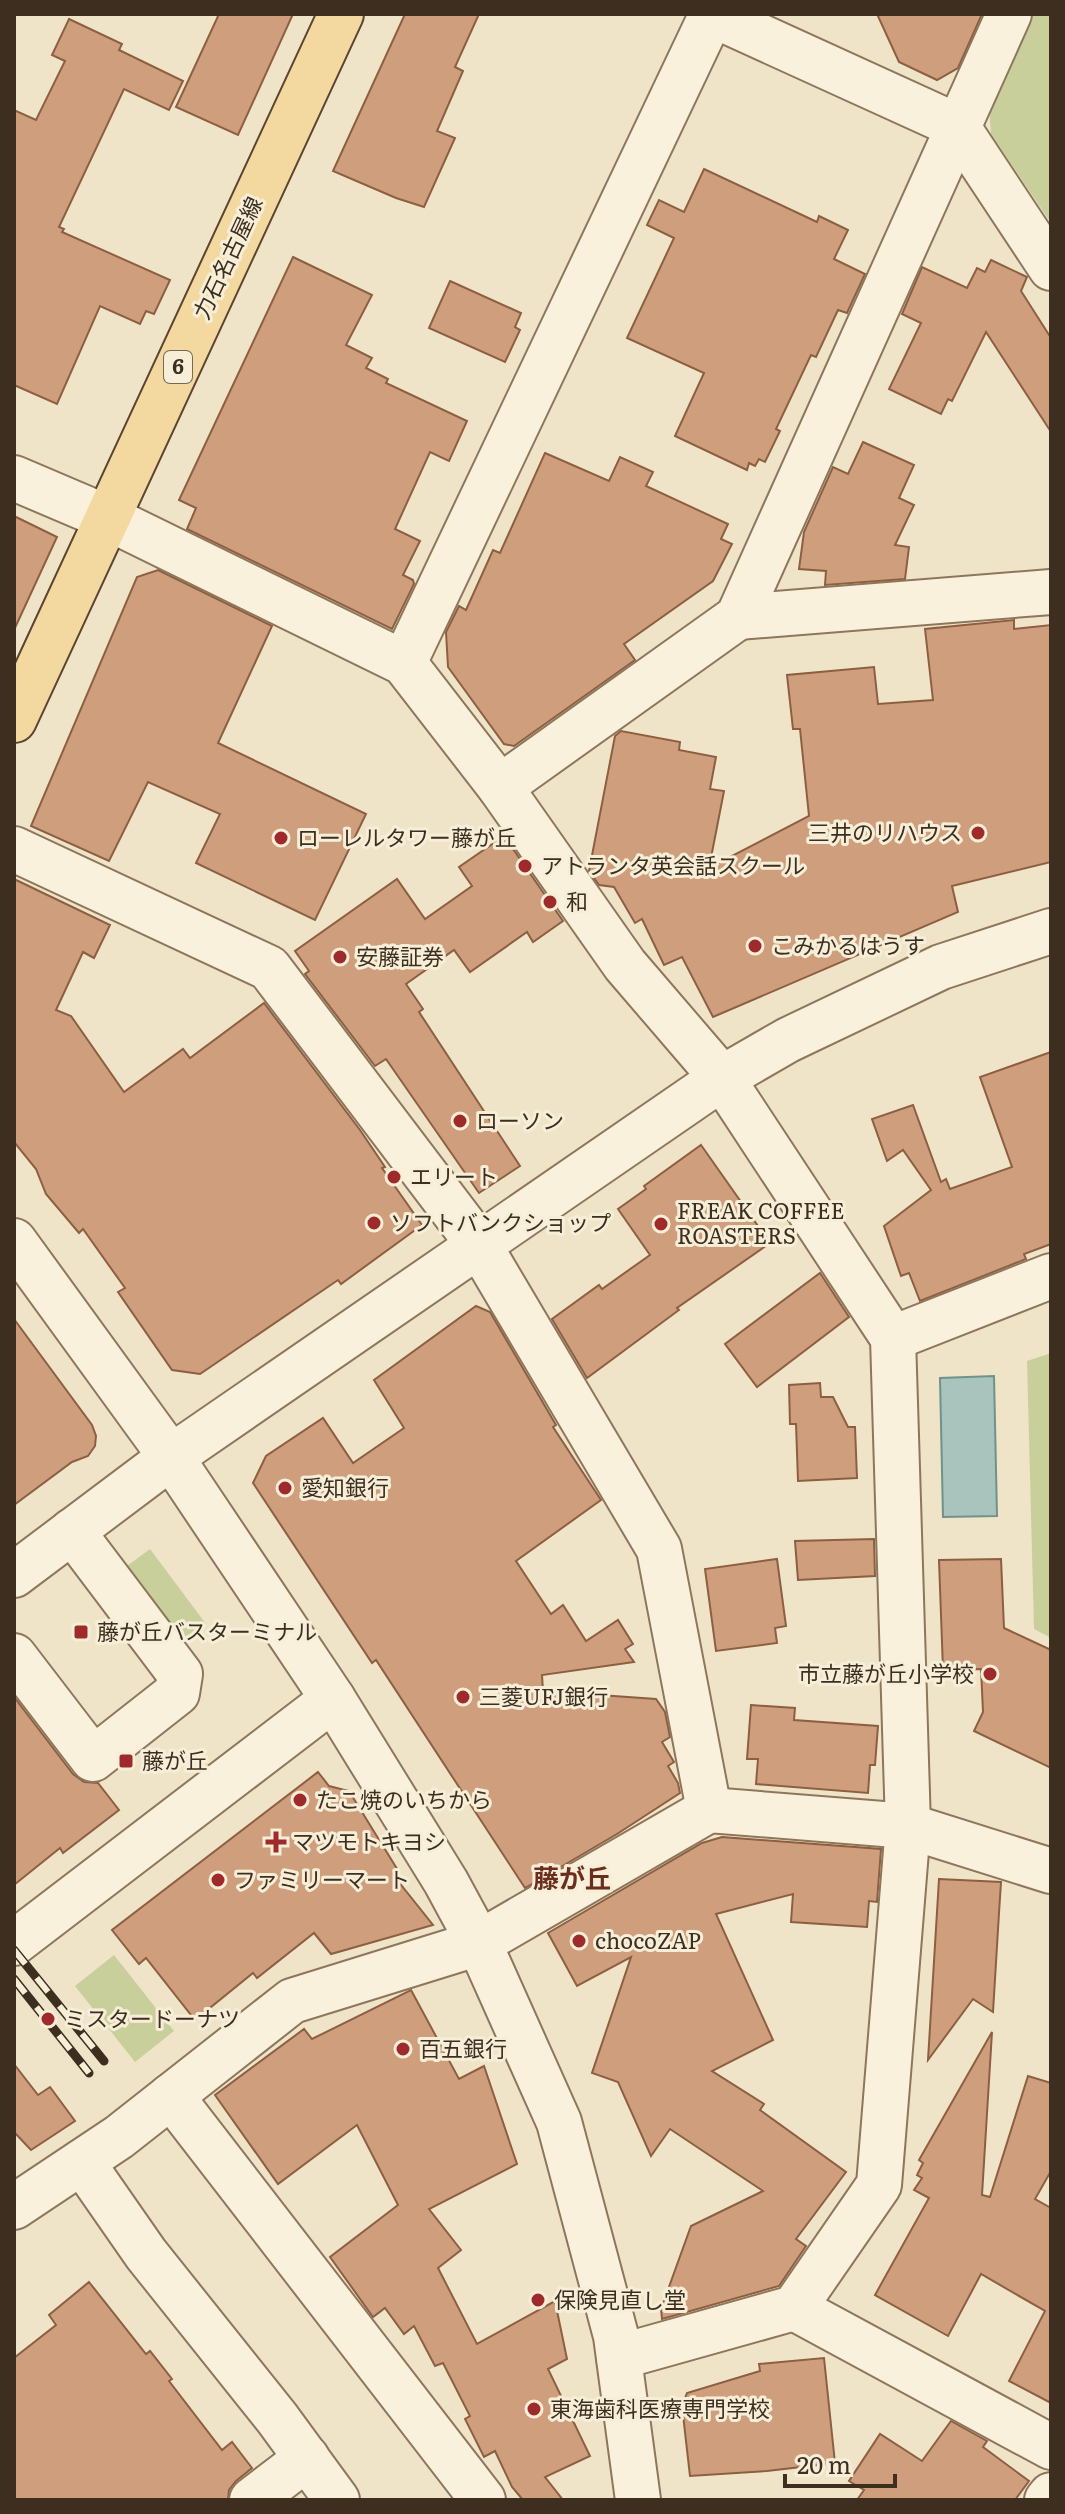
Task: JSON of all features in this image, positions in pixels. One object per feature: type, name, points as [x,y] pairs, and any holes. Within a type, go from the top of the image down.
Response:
[{"type":"main road","name":"力石名古屋線","points":[[14,720],[341,14]]},
{"type":"street","points":[[404,663],[712,14],[957,126],[1051,268]]},
{"type":"street","points":[[500,787],[738,617],[1009,14]]},
{"type":"street","points":[[14,478],[108,518],[404,663],[500,787],[625,965],[722,1078],[893,1338],[908,1826],[879,2185],[794,2308],[619,2357]]},
{"type":"street","points":[[738,617],[1051,592]]},
{"type":"street","points":[[14,849],[269,968],[479,1245],[659,1549],[709,1810]]},
{"type":"street","points":[[14,1575],[171,1457],[722,1078],[788,1040],[941,967],[1051,931]]},
{"type":"street","points":[[14,1241],[171,1457],[333,1699],[446,1882],[479,1943],[559,2122],[616,2336],[638,2500]]},
{"type":"street","points":[[893,1338],[1051,1276]]},
{"type":"street","points":[[14,1656],[93,1759],[177,1693],[180,1674],[72,1531]]},
{"type":"street","points":[[14,1943],[333,1699]]},
{"type":"street","points":[[14,2207],[82,2162],[292,2001],[479,1943],[709,1810],[908,1826],[1051,1871]]},
{"type":"street","points":[[171,2096],[483,2500]]},
{"type":"street","points":[[82,2162],[146,2254],[337,2500]]},
{"type":"street","points":[[794,2308],[1051,2447]]},
{"type":"street","points":[[252,2500],[307,2458]]},
{"type":"street","points":[[1047,2500],[1051,2495]]},
{"type":"green space","points":[[1032,14],[1051,14],[1051,223],[991,134],[989,109]]},
{"type":"green space","points":[[1051,1353],[1051,1638],[1034,1629],[1027,1361]]},
{"type":"green space","points":[[150,1549],[206,1624],[184,1641],[127,1566]]},
{"type":"green space","points":[[114,1955],[174,2031],[135,2062],[75,1986]]},
{"type":"water","points":[[994,1376],[997,1516],[943,1517],[940,1378]]},
{"type":"building","points":[[219,14],[293,14],[238,135],[176,107]]},
{"type":"building","points":[[405,14],[479,14],[455,67],[463,71],[437,131],[455,138],[424,207],[333,171]]},
{"type":"building","points":[[877,14],[982,14],[958,68],[937,80],[899,62]]},
{"type":"building","points":[[69,19],[122,44],[119,50],[183,81],[169,110],[124,89],[59,227],[64,229],[62,232],[170,280],[154,314],[146,311],[140,324],[100,306],[57,404],[14,385],[14,110],[36,120],[65,61],[52,55]]},
{"type":"building","points":[[704,169],[817,222],[819,216],[848,230],[834,259],[865,274],[847,313],[838,310],[816,357],[811,355],[776,429],[780,431],[765,462],[759,459],[755,466],[749,463],[747,470],[675,436],[704,373],[627,338],[674,238],[647,225],[659,200],[684,212]]},
{"type":"building","points":[[293,257],[372,295],[346,345],[372,358],[366,368],[388,379],[386,383],[467,421],[449,461],[430,452],[395,529],[420,541],[403,575],[413,580],[414,584],[392,629],[187,529],[196,508],[179,500]]},
{"type":"building","points":[[991,260],[1027,277],[1021,291],[1051,338],[1051,432],[986,332],[952,401],[948,399],[941,414],[889,389],[921,323],[902,314],[922,267],[967,288],[977,268],[985,272]]},
{"type":"building","points":[[450,281],[521,313],[515,327],[520,330],[505,362],[429,328]]},
{"type":"building","points":[[863,442],[914,465],[899,498],[914,505],[895,545],[909,547],[905,579],[825,585],[826,571],[799,569],[804,532],[833,467],[848,474]]},
{"type":"building","points":[[545,453],[609,481],[620,457],[653,472],[646,486],[728,524],[721,539],[732,544],[713,581],[624,644],[635,660],[514,746],[504,744],[448,667],[446,632],[459,606],[466,610],[493,550],[500,553]]},
{"type":"building","points":[[14,516],[57,537],[14,630]]},
{"type":"building","points":[[158,570],[272,626],[218,743],[366,814],[315,920],[196,863],[220,814],[148,782],[109,861],[31,826],[137,577]]},
{"type":"building","points":[[1014,620],[1014,629],[1051,625],[1051,862],[952,886],[958,912],[713,1017],[682,957],[664,965],[642,919],[635,923],[614,887],[599,885],[589,871],[615,736],[621,731],[680,742],[679,750],[716,757],[710,789],[724,791],[709,868],[809,816],[800,729],[793,729],[787,675],[874,667],[878,704],[933,700],[925,629]]},
{"type":"building","points":[[504,836],[563,921],[533,942],[527,932],[470,972],[454,950],[406,984],[423,1009],[419,1012],[520,1166],[479,1193],[386,1059],[375,1066],[305,974],[309,971],[295,951],[397,879],[425,919],[472,886],[459,867]]},
{"type":"building","points":[[14,879],[110,925],[94,958],[83,952],[56,1010],[71,1016],[124,1092],[183,1049],[190,1058],[264,1003],[360,1130],[422,1225],[341,1284],[338,1280],[200,1374],[172,1370],[118,1292],[125,1288],[83,1229],[79,1233],[46,1194],[36,1169],[14,1142]]},
{"type":"building","points":[[1051,1052],[1051,1244],[1024,1254],[1026,1259],[920,1301],[909,1273],[901,1276],[884,1226],[931,1190],[903,1150],[887,1161],[872,1119],[913,1105],[941,1182],[946,1179],[950,1189],[1012,1167],[980,1077]]},
{"type":"building","points":[[701,1145],[770,1243],[677,1308],[679,1310],[587,1378],[552,1319],[599,1285],[602,1289],[650,1255],[618,1209]]},
{"type":"building","points":[[820,1273],[849,1317],[757,1387],[725,1344]]},
{"type":"building","points":[[476,1306],[490,1312],[556,1425],[553,1427],[601,1500],[516,1561],[551,1614],[563,1605],[586,1641],[618,1620],[633,1644],[625,1649],[634,1662],[542,1675],[543,1691],[656,1699],[665,1712],[670,1737],[662,1742],[674,1762],[668,1766],[680,1793],[525,1888],[376,1660],[372,1663],[253,1483],[266,1456],[323,1418],[353,1463],[404,1428],[374,1380]]},
{"type":"building","points":[[14,1319],[92,1425],[96,1436],[95,1446],[88,1456],[72,1462],[14,1505]]},
{"type":"building","points":[[820,1383],[821,1397],[833,1397],[848,1427],[855,1427],[857,1478],[798,1481],[796,1424],[790,1424],[789,1385]]},
{"type":"building","points":[[874,1539],[875,1576],[798,1580],[795,1541]]},
{"type":"building","points":[[777,1559],[786,1626],[775,1628],[777,1643],[716,1651],[705,1569]]},
{"type":"building","points":[[1001,1559],[1004,1628],[1051,1650],[1051,1768],[974,1731],[983,1712],[981,1669],[943,1670],[939,1560]]},
{"type":"building","points":[[14,1697],[73,1774],[84,1782],[98,1783],[119,1810],[63,1853],[60,1848],[14,1885]]},
{"type":"building","points":[[751,1705],[795,1708],[794,1720],[878,1726],[875,1765],[870,1765],[868,1793],[756,1784],[758,1759],[747,1759]]},
{"type":"building","points":[[318,1772],[329,1786],[349,1791],[399,1872],[394,1876],[433,1925],[331,1954],[314,1933],[257,1978],[253,1973],[195,2020],[146,1958],[139,1964],[112,1930]]},
{"type":"building","points":[[722,1837],[881,1849],[877,1902],[869,1901],[867,1927],[791,1922],[793,1894],[716,1914],[773,2040],[712,2071],[764,2104],[760,2110],[846,2172],[796,2239],[806,2246],[779,2286],[662,2319],[661,2309],[691,2226],[763,2191],[670,2129],[651,2156],[618,2082],[592,2073],[631,1957],[577,1986],[548,1933],[702,1843]]},
{"type":"building","points":[[939,1879],[1001,1882],[993,2012],[973,1999],[928,2060]]},
{"type":"building","points":[[411,1990],[459,2079],[484,2066],[517,2164],[429,2209],[461,2250],[438,2268],[477,2344],[555,2301],[567,2359],[548,2369],[590,2456],[545,2477],[563,2500],[523,2500],[512,2487],[495,2451],[484,2457],[465,2419],[470,2416],[443,2363],[435,2366],[414,2326],[404,2334],[385,2308],[373,2317],[330,2257],[398,2205],[357,2125],[278,2184],[215,2095],[304,2029],[312,2039]]},
{"type":"building","points":[[992,2032],[982,2195],[990,2197],[1028,2076],[1051,2083],[1051,2171],[1035,2199],[1051,2208],[1051,2403],[1009,2381],[1045,2311],[981,2274],[948,2336],[875,2295],[929,2198],[914,2190],[922,2178],[917,2175],[923,2163],[919,2160]]},
{"type":"building","points":[[14,2064],[38,2095],[50,2087],[75,2121],[31,2150],[14,2132]]},
{"type":"building","points":[[89,2282],[146,2354],[150,2351],[222,2450],[232,2442],[252,2468],[229,2490],[228,2500],[14,2500],[14,2358],[56,2325],[49,2315]]},
{"type":"building","points":[[824,2358],[835,2463],[690,2476],[682,2406],[687,2393],[760,2371],[759,2364]]},
{"type":"building","points":[[951,2421],[987,2441],[983,2447],[1029,2481],[1015,2500],[857,2500],[864,2490],[849,2481],[880,2434],[922,2461]]},
{"type":"railway","points":[[14,1950],[104,2061]]},
{"type":"railway","points":[[14,1979],[89,2073]]},
{"type":"place","name":"三井のリハウス","points":[[978,833]]},
{"type":"place","name":"ローレルタワー藤が丘","points":[[281,838]]},
{"type":"place","name":"アトランタ英会話スクール","points":[[525,866]]},
{"type":"place","name":"和","points":[[550,902]]},
{"type":"place","name":"こみかるはうす","points":[[755,946]]},
{"type":"place","name":"安藤証券","points":[[340,957]]},
{"type":"place","name":"ローソン","points":[[460,1121]]},
{"type":"place","name":"エリート","points":[[394,1177]]},
{"type":"place","name":"ソフトバンクショップ","points":[[374,1223]]},
{"type":"place","name":"FREAK COFFEE ROASTERS","points":[[661,1224]]},
{"type":"place","name":"愛知銀行","points":[[285,1488]]},
{"type":"place","name":"藤が丘バスターミナル","points":[[81,1632]]},
{"type":"place","name":"市立藤が丘小学校","points":[[990,1674]]},
{"type":"place","name":"三菱UFJ銀行","points":[[463,1697]]},
{"type":"place","name":"藤が丘","points":[[126,1761]]},
{"type":"place","name":"たこ焼のいちから","points":[[300,1800]]},
{"type":"place","name":"マツモトキヨシ","points":[[276,1842]]},
{"type":"place","name":"ファミリーマート","points":[[218,1880]]},
{"type":"place","name":"chocoZAP","points":[[579,1941]]},
{"type":"place","name":"ミスタードーナツ","points":[[48,2019]]},
{"type":"place","name":"百五銀行","points":[[403,2049]]},
{"type":"place","name":"保険見直し堂","points":[[538,2300]]},
{"type":"place","name":"東海歯科医療専門学校","points":[[534,2409]]},
{"type":"district","name":"藤が丘","points":[[572,1879]]}]
